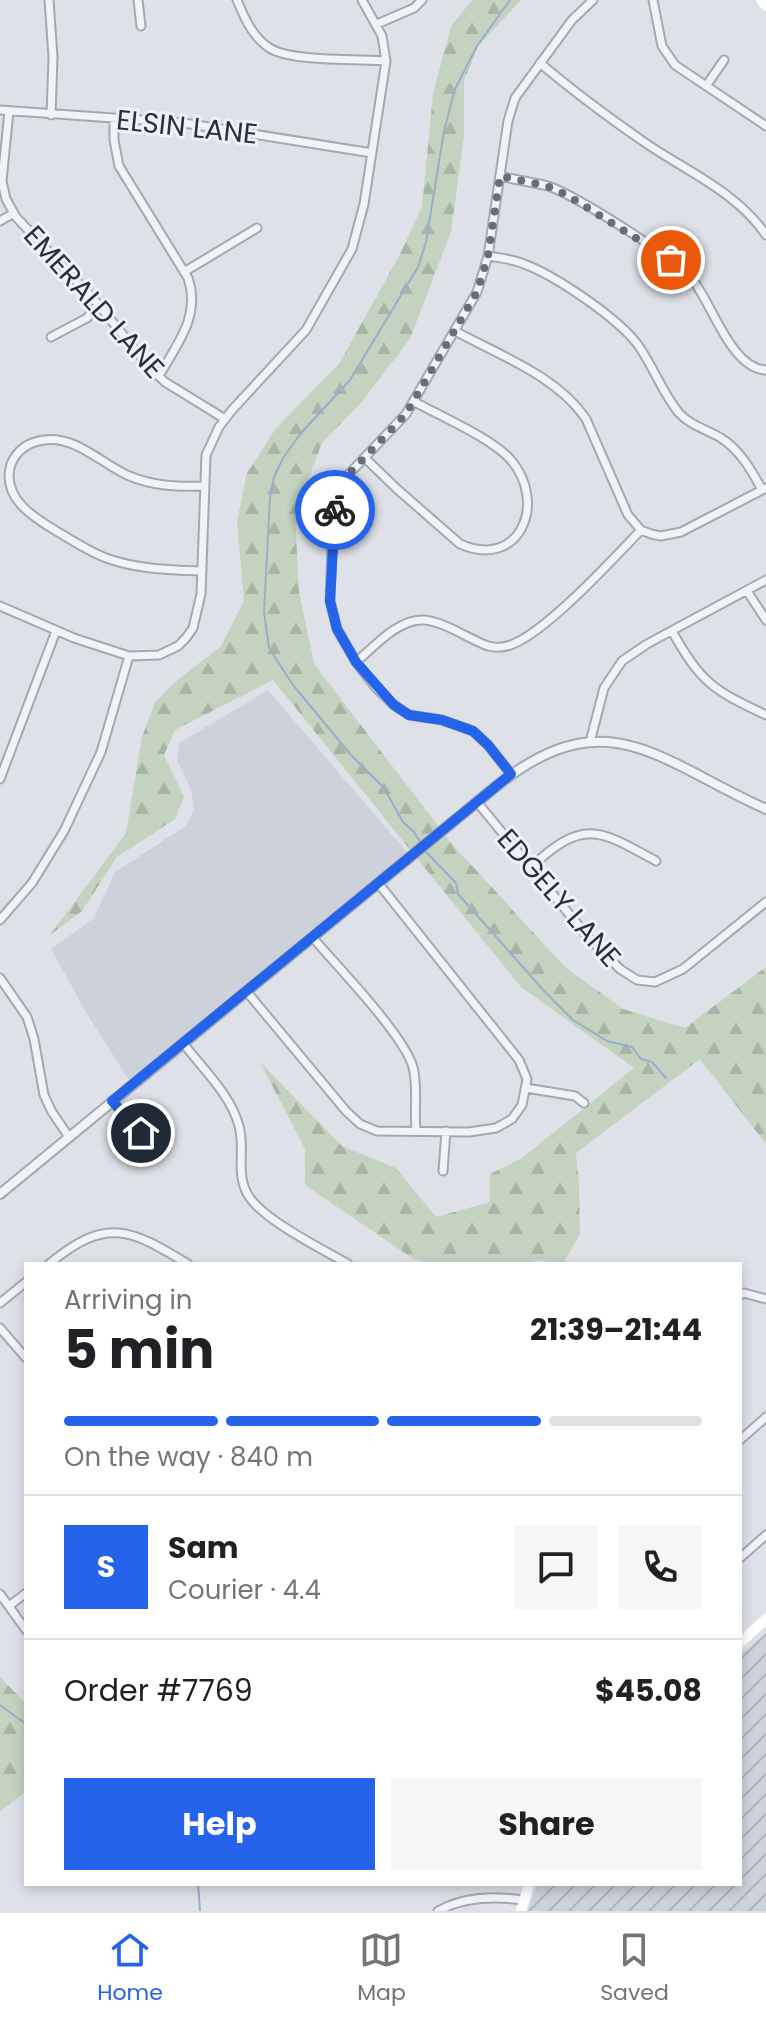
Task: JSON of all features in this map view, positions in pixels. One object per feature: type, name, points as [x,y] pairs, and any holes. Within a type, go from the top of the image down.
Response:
[{"type":"main road","points":[[761,0],[766,6]]},
{"type":"main road","points":[[742,1641],[766,1619]]},
{"type":"main road","points":[[522,1906],[528,1886]]},
{"type":"street","points":[[49,0],[53,68],[51,115]]},
{"type":"street","points":[[138,0],[141,26]]},
{"type":"street","points":[[237,0],[245,19],[270,49],[296,56],[386,61]]},
{"type":"street","points":[[0,606],[56,631],[129,656],[159,655],[178,646],[193,628],[202,571],[206,455],[225,419],[299,339],[342,270],[360,228],[386,61],[382,36],[362,0]]},
{"type":"street","points":[[377,24],[414,8],[422,0]]},
{"type":"street","points":[[511,774],[473,731],[442,720],[409,715],[394,705],[356,662],[337,629],[332,612],[330,566],[333,518],[338,495],[348,475],[415,402],[477,292],[488,256],[511,109],[520,89],[572,20],[593,0]]},
{"type":"street","points":[[653,0],[659,35],[668,56],[685,72],[766,126]]},
{"type":"street","points":[[706,86],[724,60]]},
{"type":"street","points":[[540,63],[644,142],[737,203],[766,235]]},
{"type":"street","name":"ELSIN LANE","points":[[4,111],[231,128],[372,153]]},
{"type":"street","name":"EMERALD LANE","points":[[4,111],[2,181],[6,199],[14,213],[159,376],[225,419]]},
{"type":"street","points":[[114,119],[114,149],[119,166],[184,272],[193,296],[192,317],[159,376]]},
{"type":"street","points":[[500,176],[547,186],[567,195],[671,260],[695,283],[741,359],[753,369],[766,370]]},
{"type":"street","points":[[0,221],[14,213]]},
{"type":"street","points":[[184,272],[257,228]]},
{"type":"street","points":[[455,331],[529,371],[578,407],[623,506],[641,530],[661,536],[681,532],[764,489],[736,451],[679,412],[641,350],[612,319],[538,270],[514,260],[488,256]]},
{"type":"street","points":[[51,337],[87,318],[98,304]]},
{"type":"street","points":[[365,458],[460,544],[469,548],[490,549],[500,547],[516,536],[526,520],[528,500],[515,466],[504,453],[415,402]]},
{"type":"street","points":[[202,571],[147,568],[106,558],[24,510],[12,496],[8,479],[12,463],[21,450],[36,441],[52,439],[77,446],[136,478],[171,486],[204,486]]},
{"type":"street","points":[[356,662],[389,634],[414,621],[432,622],[497,648],[516,643],[558,611],[641,530]]},
{"type":"street","points":[[590,742],[600,698],[615,669],[635,651],[766,580]]},
{"type":"street","points":[[747,591],[766,620]]},
{"type":"street","points":[[0,779],[56,631]]},
{"type":"street","points":[[672,631],[704,680],[766,715]]},
{"type":"street","points":[[0,920],[25,893],[64,831],[101,752],[129,656]]},
{"type":"street","points":[[0,1194],[511,774],[553,749],[590,742],[633,745],[766,809]]},
{"type":"street","name":"EDGELY LANE","points":[[477,802],[612,962],[637,980],[664,979],[683,969],[766,902]]},
{"type":"street","points":[[530,868],[551,848],[570,837],[588,832],[606,836],[656,861]]},
{"type":"street","points":[[247,992],[353,1118],[377,1131],[487,1131],[504,1124],[522,1105],[527,1079],[524,1068],[379,884]]},
{"type":"street","points":[[313,938],[369,1003],[407,1054],[414,1071],[416,1130]]},
{"type":"street","points":[[0,978],[27,1017],[44,1095],[69,1137]]},
{"type":"street","points":[[183,1043],[237,1118],[241,1141],[241,1176],[249,1197],[264,1213],[345,1262]]},
{"type":"street","points":[[526,1088],[575,1096],[584,1103]]},
{"type":"street","points":[[112,1101],[149,1141]]},
{"type":"street","points":[[443,1171],[446,1131]]},
{"type":"street","points":[[53,1262],[88,1238],[107,1233],[143,1237],[185,1262]]},
{"type":"street","points":[[0,1303],[24,1284]]},
{"type":"street","points":[[742,1294],[766,1299]]},
{"type":"street","points":[[0,1328],[24,1356]]},
{"type":"street","points":[[742,1438],[766,1417]]},
{"type":"street","points":[[742,1556],[765,1537]]},
{"type":"street","points":[[0,1594],[24,1627]]},
{"type":"street","points":[[9,1606],[24,1595]]},
{"type":"street","points":[[438,1911],[465,1900],[485,1897],[522,1906]]},
{"type":"shaded area","points":[[268,690],[411,857],[132,1085],[51,949],[94,918],[115,872],[186,826],[194,809],[191,789],[177,761],[179,743]]},
{"type":"shaded area","points":[[766,1633],[766,1911],[527,1911],[537,1886],[742,1886],[742,1653]]},
{"type":"green space","points":[[472,0],[521,0],[479,45],[464,80],[464,136],[451,232],[410,339],[360,404],[322,443],[295,514],[299,592],[314,664],[452,844],[566,968],[623,1009],[685,1028],[766,967],[766,1144],[700,1059],[576,1153],[580,1234],[564,1262],[415,1260],[305,1185],[305,1149],[260,1062],[342,1146],[396,1168],[436,1217],[490,1202],[490,1174],[522,1158],[634,1068],[521,987],[273,680],[175,730],[164,755],[184,797],[175,819],[117,857],[82,911],[50,935],[126,833],[142,737],[155,702],[221,646],[244,601],[237,521],[247,473],[276,428],[339,364],[400,254],[422,207],[433,94],[451,26]]},
{"type":"green space","points":[[0,1677],[24,1702],[24,1793],[0,1811]]},
{"type":"waterway","points":[[422,845],[403,822],[384,788],[351,755],[293,685],[269,648],[264,612],[270,498],[274,477],[283,458],[301,433],[350,380],[418,267],[426,242],[444,131],[455,89],[477,46],[510,0]]},
{"type":"waterway","points":[[425,851],[456,883],[458,894],[573,1020],[607,1041],[632,1047],[641,1059],[652,1062],[666,1078]]},
{"type":"waterway","points":[[0,1705],[24,1723]]},
{"type":"waterway","points":[[198,1886],[200,1911]]},
{"type":"way so far","points":[[335,510],[338,495],[348,475],[415,402],[477,292],[488,256],[500,176],[547,186],[567,195],[671,260]]},
{"type":"route","points":[[141,1133],[112,1101],[511,774],[473,731],[442,720],[409,715],[394,705],[356,662],[337,629],[330,601],[335,510]]}]
